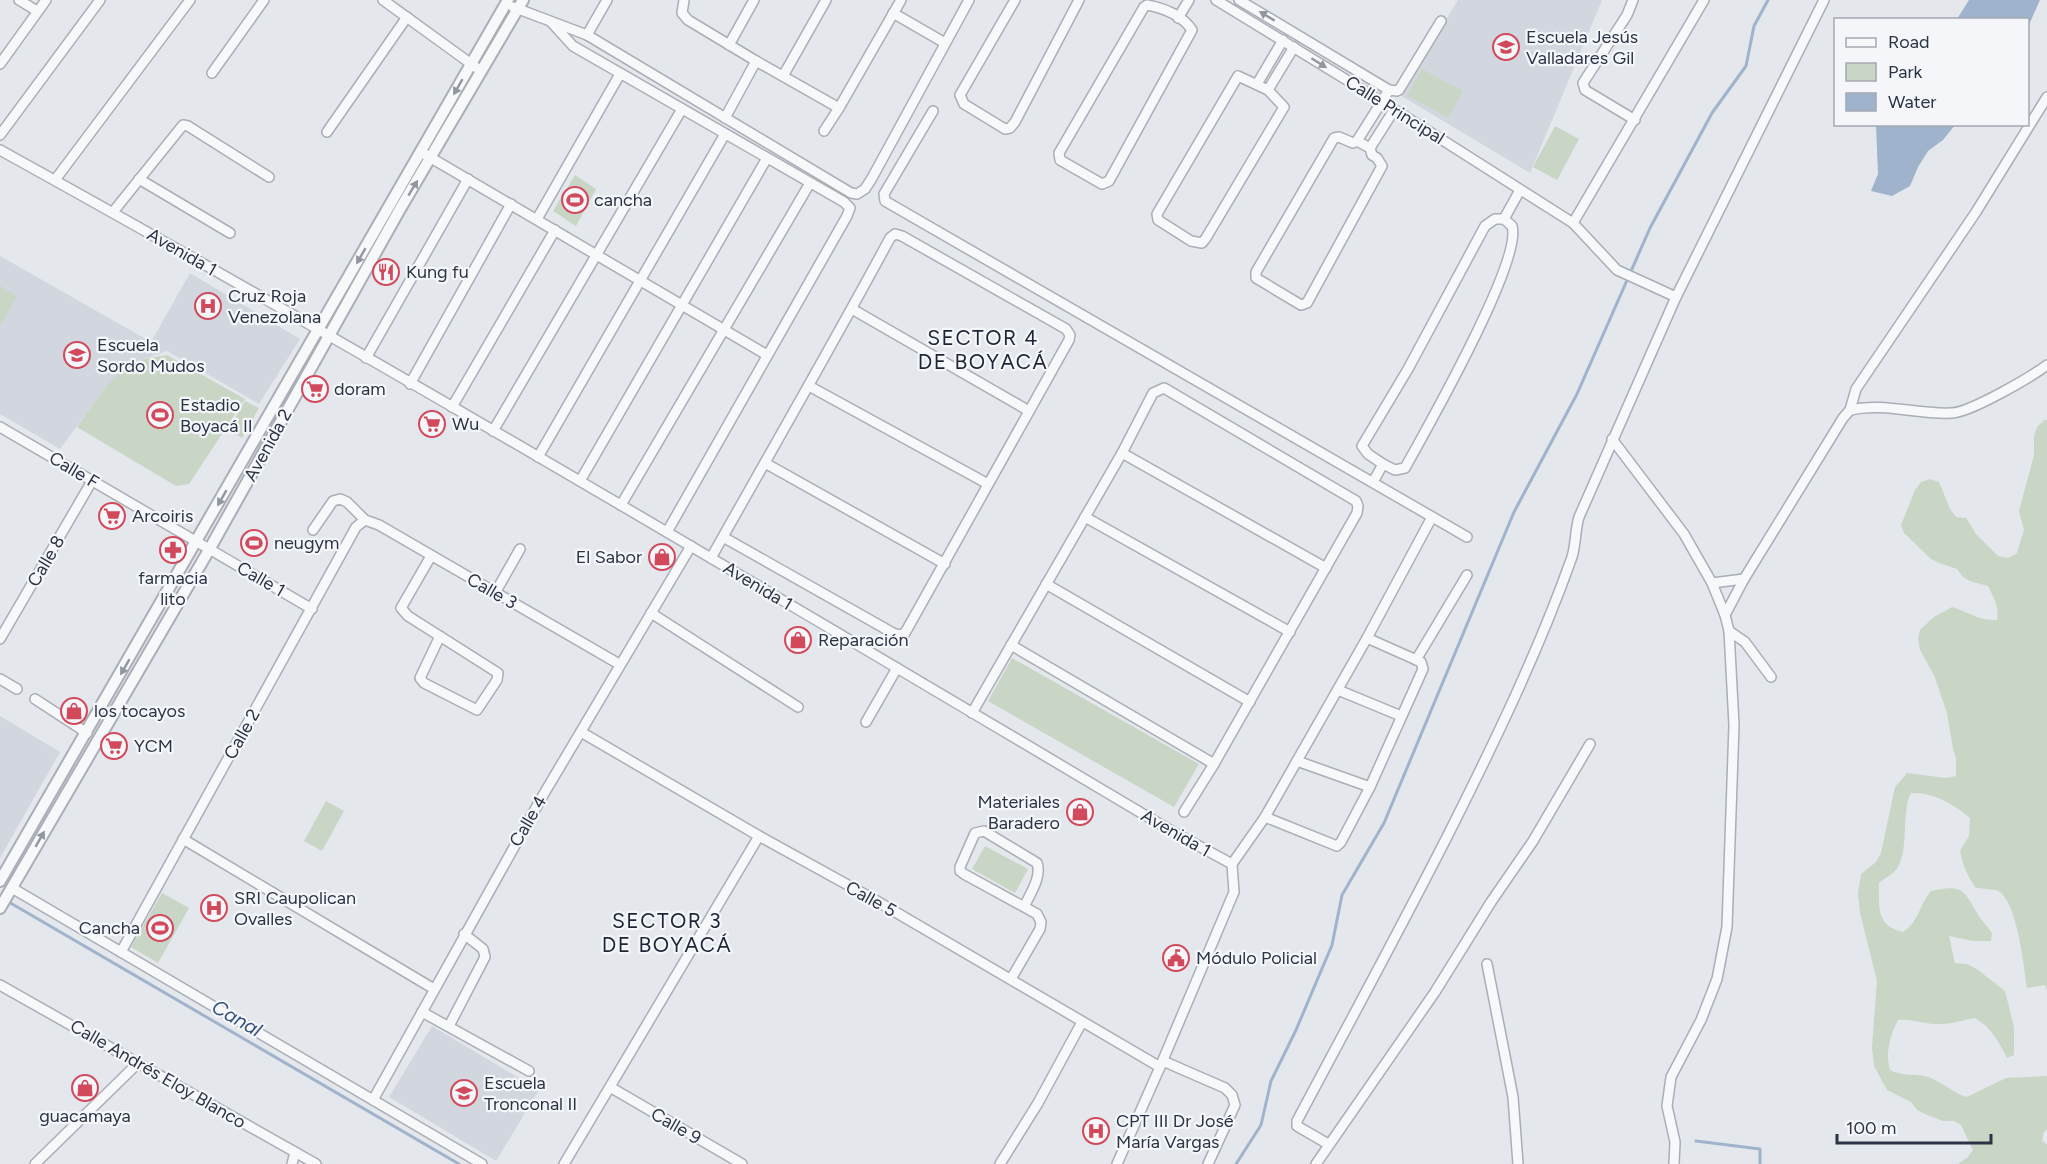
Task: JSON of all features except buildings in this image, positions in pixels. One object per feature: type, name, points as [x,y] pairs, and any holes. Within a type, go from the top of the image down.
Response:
[{"type":"street","points":[[19,0],[37,12]]},
{"type":"street","points":[[1,62],[46,0]]},
{"type":"street","points":[[0,135],[100,0]]},
{"type":"street","points":[[55,180],[190,0]]},
{"type":"street","points":[[212,73],[264,0]]},
{"type":"street","points":[[383,0],[476,68]]},
{"type":"street","points":[[587,34],[608,0]]},
{"type":"street","points":[[684,0],[682,13],[688,20],[756,62],[839,108]]},
{"type":"street","points":[[729,45],[754,0]]},
{"type":"street","points":[[783,76],[826,0]]},
{"type":"street","points":[[824,131],[901,0]]},
{"type":"street","points":[[507,2],[520,4],[552,22],[587,34],[850,193],[856,194],[865,189],[872,178],[969,0]]},
{"type":"street","points":[[1015,0],[960,95],[964,104],[1005,129],[1010,128],[1015,122],[1079,0]]},
{"type":"street","points":[[1166,10],[1171,0]]},
{"type":"street","points":[[1178,18],[1189,0]]},
{"type":"street","name":"Calle Principal","points":[[1216,0],[1573,223],[1617,270],[1676,297]]},
{"type":"street","points":[[1239,0],[1389,90],[1397,91],[1441,21]]},
{"type":"street","points":[[1633,0],[1627,15],[1583,83],[1583,87],[1635,120]]},
{"type":"street","points":[[1573,223],[1704,0]]},
{"type":"street","points":[[1328,1144],[1301,1130],[1297,1121],[1487,758],[1534,652],[1568,566],[1575,545],[1575,529],[1579,517],[1612,439],[1676,297],[1824,0]]},
{"type":"street","name":"Avenida 2","points":[[0,908],[209,550],[431,158],[507,2]]},
{"type":"street","name":"Avenida 2","points":[[0,881],[421,152],[520,4]]},
{"type":"street","points":[[1147,5],[1166,10],[1178,18],[1192,30],[1109,181],[1102,184],[1060,160],[1059,153],[1144,7],[1147,5]]},
{"type":"street","points":[[893,13],[945,43]]},
{"type":"street","points":[[327,132],[407,17]]},
{"type":"street","points":[[552,22],[573,46],[844,202],[850,208],[667,532]]},
{"type":"street","points":[[1257,84],[1282,40]]},
{"type":"street","points":[[1268,90],[1294,47]]},
{"type":"street","points":[[725,118],[756,62]]},
{"type":"street","points":[[537,219],[620,74]]},
{"type":"street","points":[[1238,76],[1257,84],[1268,90],[1284,107],[1206,238],[1202,243],[1191,241],[1158,220],[1157,214],[1238,76]]},
{"type":"street","points":[[1358,141],[1370,148],[1372,155],[1382,166],[1306,303],[1301,305],[1256,278],[1256,272],[1334,138],[1339,137],[1353,143],[1358,141],[1389,90]]},
{"type":"street","points":[[1725,615],[1744,579],[1850,410],[1856,388],[1976,213],[2047,97]]},
{"type":"street","points":[[493,431],[682,109]]},
{"type":"street","points":[[1370,148],[1394,110]]},
{"type":"street","points":[[933,111],[884,194],[885,201],[1467,537]]},
{"type":"street","points":[[113,212],[183,125],[269,177]]},
{"type":"street","points":[[538,457],[725,134]]},
{"type":"street","name":"Avenida 1","points":[[0,150],[113,212],[621,505],[1175,833],[1232,864],[1234,892],[1162,1064],[1117,1164]]},
{"type":"street","points":[[421,152],[767,355]]},
{"type":"street","points":[[580,482],[767,158]]},
{"type":"street","points":[[366,358],[468,178]]},
{"type":"street","points":[[139,179],[230,233]]},
{"type":"street","points":[[621,505],[810,183]]},
{"type":"street","points":[[1504,219],[1520,190]]},
{"type":"street","points":[[410,384],[511,204]]},
{"type":"street","points":[[1495,219],[1504,219],[1512,226],[1513,240],[1497,290],[1447,391],[1405,468],[1395,470],[1383,464],[1368,454],[1362,446],[1408,369],[1485,226],[1495,219]]},
{"type":"street","points":[[452,408],[555,230]]},
{"type":"street","points":[[711,558],[894,234],[902,236],[1066,329],[1070,335],[905,633],[899,635],[893,633],[723,537]]},
{"type":"street","points":[[852,309],[1029,411]]},
{"type":"street","points":[[1850,410],[1871,407],[1954,413],[1969,409],[2047,364]]},
{"type":"street","points":[[809,386],[988,484]]},
{"type":"street","points":[[972,712],[1122,453],[1153,393],[1164,388],[1356,501],[1358,506],[1357,513],[1290,632],[1184,812]]},
{"type":"street","name":"Calle F","points":[[0,427],[209,550]]},
{"type":"street","points":[[1612,439],[1684,534],[1712,583],[1729,631],[1734,725],[1727,927],[1713,990],[1701,1020],[1671,1077],[1667,1106],[1675,1142],[1674,1164]]},
{"type":"street","points":[[1122,453],[1326,568]]},
{"type":"street","points":[[765,463],[945,564]]},
{"type":"street","points":[[1373,482],[1383,464]]},
{"type":"street","name":"Calle 8","points":[[0,639],[92,481]]},
{"type":"street","name":"Calle 3","points":[[313,530],[333,501],[340,498],[348,502],[365,520],[379,525],[620,664]]},
{"type":"street","points":[[1084,517],[1290,632]]},
{"type":"street","points":[[1232,864],[1265,817],[1367,638],[1432,517]]},
{"type":"street","name":"Calle 2","points":[[121,952],[356,527],[365,520]]},
{"type":"street","name":"Calle 4","points":[[373,1100],[464,934],[580,732],[691,546]]},
{"type":"street","points":[[495,593],[520,549]]},
{"type":"street","name":"Calle 1","points":[[209,550],[312,609]]},
{"type":"street","points":[[431,556],[401,608],[408,616],[440,636],[498,673],[497,680],[477,710],[424,683],[420,678],[440,636]]},
{"type":"street","points":[[1416,660],[1467,575]]},
{"type":"street","points":[[1712,583],[1744,579]]},
{"type":"street","points":[[1046,584],[1250,702]]},
{"type":"street","points":[[651,613],[798,707]]},
{"type":"street","points":[[1729,631],[1745,642],[1771,676]]},
{"type":"street","points":[[1265,817],[1337,846],[1370,787],[1423,669],[1423,664],[1416,660],[1367,638]]},
{"type":"street","points":[[1011,645],[1214,764]]},
{"type":"street","points":[[866,722],[897,668]]},
{"type":"street","points":[[0,679],[17,689]]},
{"type":"street","points":[[1338,690],[1401,716]]},
{"type":"street","points":[[35,699],[87,733]]},
{"type":"street","name":"Calle 5","points":[[580,732],[875,900],[1082,1022],[1162,1064],[1225,1088],[1232,1095],[1235,1104],[1208,1164]]},
{"type":"street","points":[[1316,1164],[1435,992],[1491,902],[1533,841],[1590,744]]},
{"type":"street","points":[[1297,761],[1370,787]]},
{"type":"street","points":[[1011,979],[1040,929],[1041,922],[1037,914],[1024,907],[960,871],[975,833],[984,831],[1037,863],[1038,876],[1024,907]]},
{"type":"street","points":[[564,1164],[759,836]]},
{"type":"street","points":[[183,839],[434,989]]},
{"type":"street","points":[[11,888],[482,1164]]},
{"type":"street","points":[[449,1026],[485,957],[483,949],[464,934]]},
{"type":"street","points":[[1487,963],[1512,1097],[1518,1164]]},
{"type":"street","name":"Calle Andrés Eloy Blanco","points":[[0,985],[316,1164]]},
{"type":"street","points":[[422,1011],[529,1071]]},
{"type":"street","points":[[1000,1164],[1038,1103],[1082,1022]]},
{"type":"street","points":[[35,1164],[138,1063]]},
{"type":"street","name":"Calle 9","points":[[610,1087],[742,1164]]},
{"type":"street","points":[[292,1164],[295,1152]]},
{"type":"shaded area","name":"Escuela Jesús Valladares Gil","points":[[1458,0],[1602,0],[1530,173],[1400,95]]},
{"type":"shaded area","name":"Escuela Sordo Mudos","points":[[0,256],[151,342],[190,273],[300,339],[259,404],[167,351],[140,360],[106,387],[60,449],[0,414]]},
{"type":"shaded area","points":[[0,716],[60,752],[0,858]]},
{"type":"shaded area","name":"Escuela Tronconal II","points":[[432,1026],[539,1090],[496,1161],[389,1097]]},
{"type":"green space","points":[[1422,69],[1463,91],[1448,118],[1407,95]]},
{"type":"green space","points":[[1555,126],[1579,139],[1557,180],[1533,167]]},
{"type":"green space","name":"cancha","points":[[575,175],[596,189],[576,226],[553,211]]},
{"type":"green space","points":[[0,286],[17,296],[0,326]]},
{"type":"green space","name":"Estadio Boyacá II","points":[[167,355],[245,399],[189,484],[176,486],[77,427],[111,381],[120,373],[142,360]]},
{"type":"green space","points":[[245,401],[259,408],[242,438],[228,430]]},
{"type":"green space","points":[[2047,420],[2047,990],[2045,985],[2027,988],[2015,920],[2005,897],[1996,890],[1975,887],[1968,874],[1960,851],[1969,836],[1970,818],[1957,808],[1935,797],[1911,793],[1906,812],[1904,846],[1899,865],[1894,872],[1879,883],[1881,914],[1888,925],[1903,932],[1916,918],[1931,891],[1949,888],[1964,893],[1992,933],[1991,941],[1973,941],[1949,936],[1955,963],[1967,964],[1978,970],[2005,991],[2014,1027],[2014,1055],[2007,1058],[1990,1031],[1975,1018],[1941,1024],[1898,1020],[1889,1045],[1890,1070],[1928,1077],[1967,1097],[2006,1078],[2047,1076],[2047,1129],[2042,1141],[2047,1144],[2047,1164],[1958,1164],[1973,1150],[1961,1125],[1925,1114],[1917,1110],[1911,1102],[1887,1090],[1874,1066],[1872,1047],[1877,981],[1860,913],[1858,893],[1861,874],[1876,862],[1881,853],[1895,787],[1907,773],[1946,778],[1956,776],[1956,758],[1947,713],[1934,675],[1920,650],[1918,639],[1920,630],[1934,617],[1952,607],[1979,618],[1997,620],[1997,606],[1988,586],[1970,581],[1963,577],[1957,569],[1931,559],[1904,533],[1901,525],[1915,490],[1921,482],[1930,479],[1939,482],[1950,509],[1956,517],[1966,518],[1976,534],[1998,556],[2008,558],[2017,553],[2024,530],[2019,511],[2034,455],[2034,436],[2037,427]]},
{"type":"green space","points":[[1012,658],[1199,764],[1174,807],[988,701]]},
{"type":"green space","points":[[326,801],[344,811],[322,851],[304,841]]},
{"type":"green space","points":[[985,846],[1028,869],[1015,893],[972,869]]},
{"type":"green space","name":"Cancha","points":[[162,893],[189,908],[158,963],[131,947]]},
{"type":"water","points":[[1969,0],[2040,0],[2029,25],[2029,18],[1958,18]]},
{"type":"water","points":[[1876,126],[1954,126],[1943,140],[1928,151],[1910,186],[1892,196],[1871,191],[1878,174]]},
{"type":"waterway","points":[[1236,1164],[1261,1125],[1271,1081],[1296,1030],[1332,945],[1342,895],[1384,823],[1514,512],[1577,394],[1650,228],[1712,113],[1746,66],[1754,26],[1768,0]]},
{"type":"waterway","name":"Canal","points":[[7,901],[459,1164]]},
{"type":"waterway","points":[[1696,1141],[1760,1149],[1760,1164]]},
{"type":"place","name":"Escuela Jesús Valladares Gil","points":[[1506,47]]},
{"type":"place","name":"cancha","points":[[575,200]]},
{"type":"place","name":"Kung fu","points":[[386,272]]},
{"type":"place","name":"Cruz Roja Venezolana","points":[[208,306]]},
{"type":"place","name":"Escuela Sordo Mudos","points":[[77,355]]},
{"type":"place","name":"doram","points":[[315,389]]},
{"type":"place","name":"Estadio Boyacá II","points":[[160,415]]},
{"type":"place","name":"Wu","points":[[432,424]]},
{"type":"place","name":"Arcoiris","points":[[112,516]]},
{"type":"place","name":"neugym","points":[[254,543]]},
{"type":"place","name":"farmacia lito","points":[[173,550]]},
{"type":"place","name":"El Sabor","points":[[662,557]]},
{"type":"place","name":"Reparación","points":[[798,640]]},
{"type":"place","name":"los tocayos","points":[[74,711]]},
{"type":"place","name":"YCM","points":[[114,746]]},
{"type":"place","name":"Materiales Baradero","points":[[1080,812]]},
{"type":"place","name":"SRI Caupolican Ovalles","points":[[214,908]]},
{"type":"place","name":"Cancha","points":[[160,928]]},
{"type":"place","name":"Módulo Policial","points":[[1176,958]]},
{"type":"place","name":"guacamaya","points":[[85,1088]]},
{"type":"place","name":"Escuela Tronconal II","points":[[464,1093]]},
{"type":"place","name":"CPT III Dr José María Vargas","points":[[1096,1131]]},
{"type":"district","name":"SECTOR 4 DE BOYACÁ","points":[[983,349]]},
{"type":"district","name":"SECTOR 3 DE BOYACÁ","points":[[667,932]]}]
